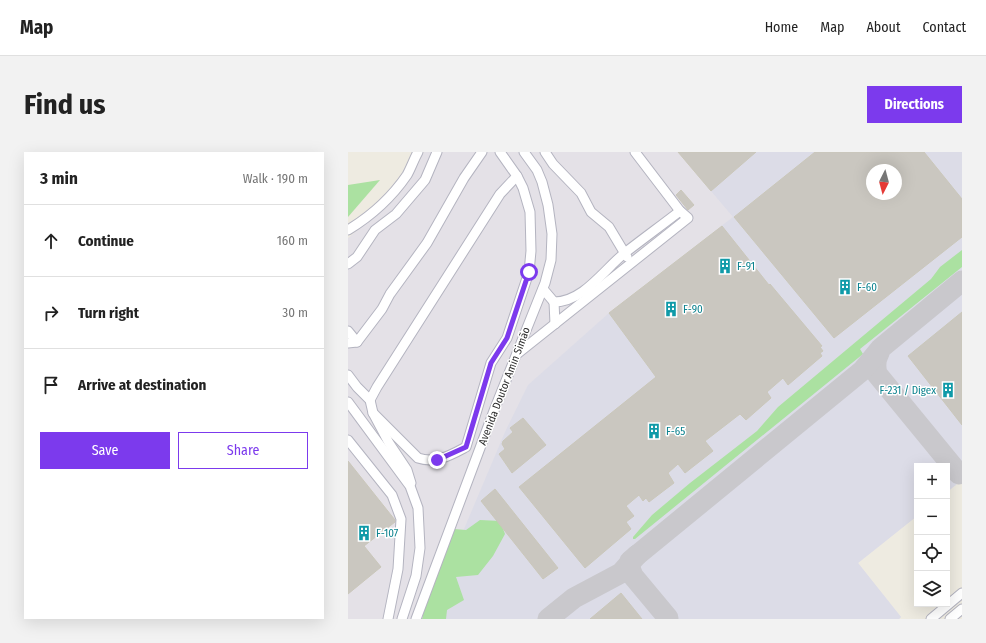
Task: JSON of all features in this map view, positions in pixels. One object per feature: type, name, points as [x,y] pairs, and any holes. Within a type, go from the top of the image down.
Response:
[{"type":"street","points":[[348,230],[362,221],[390,196],[408,174],[418,152]]},
{"type":"street","points":[[348,264],[357,257],[375,230],[396,214],[425,180],[437,152]]},
{"type":"street","points":[[348,331],[352,343],[366,332],[382,309],[390,294],[427,243],[464,178],[482,152]]},
{"type":"street","points":[[374,413],[418,458],[424,460],[437,460],[466,447],[491,363],[507,338],[529,272],[531,251],[530,212],[523,188],[517,176],[500,152]]},
{"type":"street","name":"Avenida Doutor Amin Simão","points":[[416,619],[516,355],[543,289],[551,260],[552,234],[549,213],[537,170],[524,152]]},
{"type":"street","points":[[545,152],[581,193],[591,212],[609,227],[631,264]]},
{"type":"street","points":[[516,355],[688,218],[680,211],[634,152]]},
{"type":"street","points":[[370,400],[376,387],[500,194],[517,176]]},
{"type":"street","points":[[554,302],[560,302],[573,298],[596,281],[625,253],[680,211]]},
{"type":"street","points":[[543,289],[554,302],[555,324]]},
{"type":"street","points":[[348,375],[370,400],[374,413],[389,443],[407,470],[412,485],[411,489]]},
{"type":"street","points":[[348,402],[411,489],[418,508],[420,548],[416,576],[402,619]]},
{"type":"street","points":[[348,440],[392,495],[401,519],[398,569],[388,619]]},
{"type":"street","points":[[931,619],[962,593]]},
{"type":"street","points":[[950,619],[962,609]]},
{"type":"shaded area","points":[[424,152],[943,152],[962,480],[950,490],[950,463],[914,463],[914,518],[858,563],[901,617],[899,619],[348,619],[348,238],[395,199],[408,183]]},
{"type":"shaded area","points":[[678,152],[962,152],[962,480],[950,490],[950,463],[914,463],[914,518],[858,563],[901,617],[899,619],[426,619],[505,432],[528,385],[609,313],[733,217]]},
{"type":"green space","points":[[380,180],[348,217],[348,185]]},
{"type":"green space","points":[[962,250],[962,267],[860,349],[863,354],[635,539],[633,539],[633,537],[652,515],[690,483],[757,431],[778,407],[931,279],[940,267]]},
{"type":"green space","points":[[480,520],[500,521],[505,534],[493,556],[478,575],[456,577],[464,600],[447,610],[446,619],[422,619],[423,616],[421,613],[454,529],[466,530]]},
{"type":"building","points":[[678,152],[756,152],[711,191]]},
{"type":"building","name":"F-60","points":[[815,152],[924,152],[962,199],[962,237],[834,338],[734,217]]},
{"type":"building","points":[[681,190],[694,205],[688,210],[676,195]]},
{"type":"building","name":"F-65","points":[[722,226],[769,285],[770,284],[822,346],[820,347],[823,351],[820,353],[822,356],[788,385],[783,378],[767,392],[771,398],[746,420],[740,414],[705,441],[713,451],[685,473],[678,464],[668,473],[674,483],[649,502],[646,498],[643,501],[639,495],[626,506],[634,516],[626,522],[631,529],[585,568],[519,487],[656,377],[609,313]]},
{"type":"building","name":"F-231 / Digex","points":[[962,312],[962,425],[908,356]]},
{"type":"building","points":[[523,418],[546,445],[512,473],[499,454],[505,449],[502,444],[503,441],[513,432],[510,428]]},
{"type":"building","name":"F-107","points":[[348,461],[395,520],[395,522],[364,546],[381,567],[348,594]]},
{"type":"building","points":[[495,489],[558,568],[543,579],[481,501]]},
{"type":"building","points":[[621,593],[642,619],[590,619]]},
{"type":"taxiway","points":[[668,618],[633,576],[629,566],[630,561],[863,370],[881,348],[962,281]]},
{"type":"taxiway","points":[[879,353],[876,363],[877,374],[959,474]]},
{"type":"taxiway","points":[[548,619],[574,598],[621,573],[637,555]]},
{"type":"place","name":"F-91","points":[[725,266]]},
{"type":"place","name":"F-60","points":[[845,287]]},
{"type":"place","name":"F-90","points":[[671,309]]},
{"type":"place","name":"F-231 / Digex","points":[[948,390]]},
{"type":"place","name":"F-65","points":[[654,431]]},
{"type":"place","name":"F-107","points":[[364,533]]},
{"type":"route","points":[[437,460],[466,447],[491,363],[507,338],[529,272]]}]
